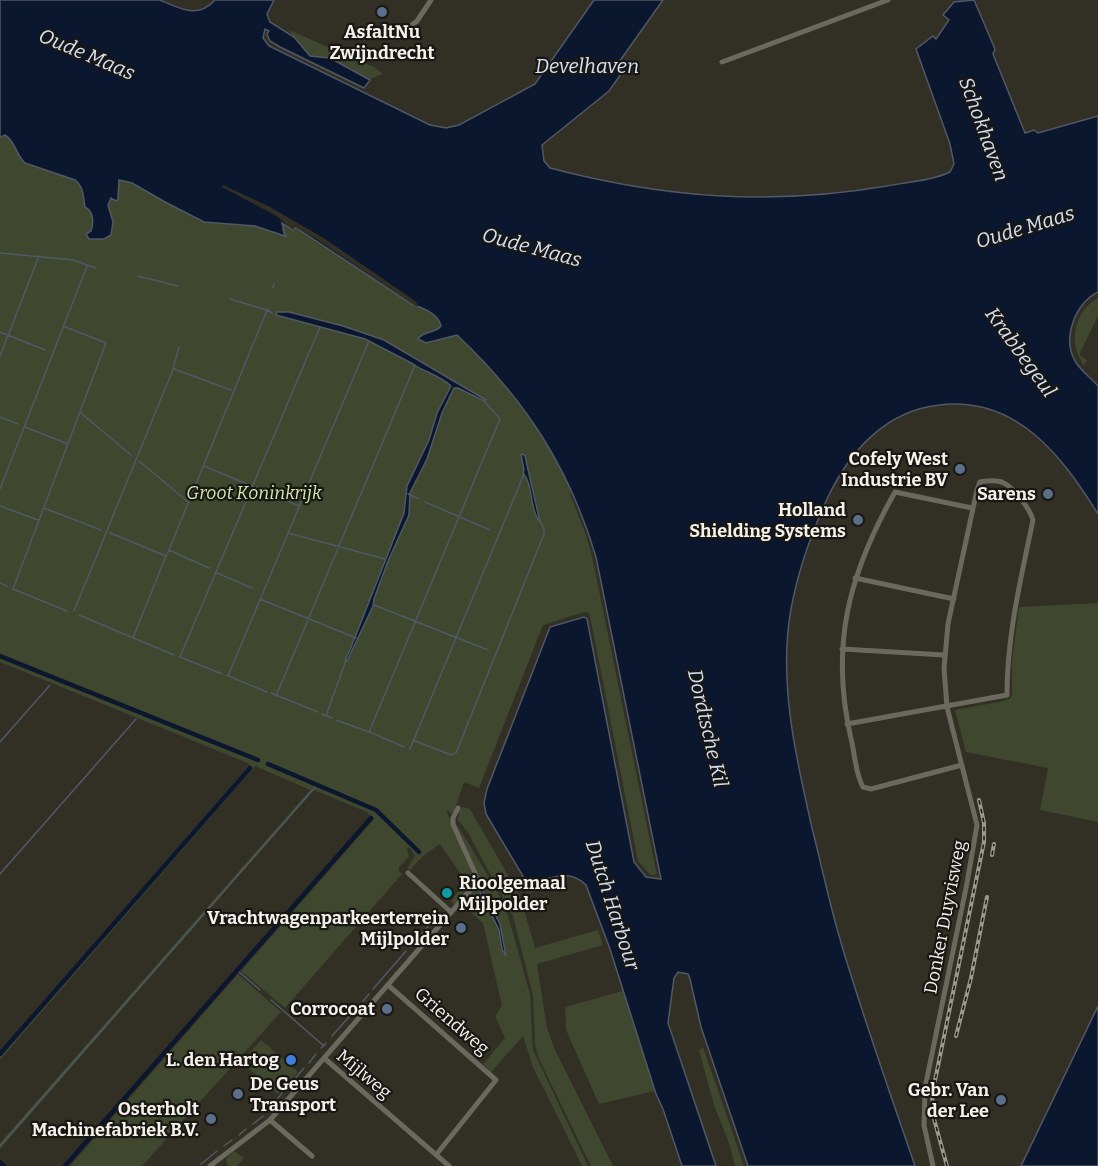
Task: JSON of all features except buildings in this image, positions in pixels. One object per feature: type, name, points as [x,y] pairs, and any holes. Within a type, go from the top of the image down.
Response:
[{"type":"street","points":[[409,27],[417,21],[431,0]]},
{"type":"street","points":[[722,62],[888,0]]},
{"type":"street","name":"Donker Duyvisweg","points":[[933,1166],[924,1125],[925,1088],[977,825],[946,707],[944,655],[972,508],[980,483],[991,480],[1010,486],[1031,513],[1033,520],[1013,622],[1007,673],[1007,695],[946,707]]},
{"type":"street","points":[[962,765],[867,789],[861,783],[847,724],[842,685],[842,649],[845,620],[855,578],[872,533],[895,492],[972,508]]},
{"type":"street","points":[[855,578],[954,599]]},
{"type":"street","points":[[842,649],[944,655]]},
{"type":"street","points":[[847,724],[946,707]]},
{"type":"street","name":"Griendweg","points":[[324,1058],[474,886],[477,878],[453,824],[458,808]]},
{"type":"street","points":[[408,873],[451,912]]},
{"type":"street","name":"Griendweg","points":[[388,985],[496,1080],[436,1155]]},
{"type":"street","name":"Mijlweg","points":[[210,1166],[270,1120],[324,1058],[449,1166]]},
{"type":"street","points":[[270,1120],[312,1156]]},
{"type":"street","points":[[218,1161],[224,1166]]},
{"type":"green space","points":[[289,30],[374,67],[383,74],[368,80],[330,58],[310,56]]},
{"type":"green space","name":"Groot Koninkrijk","points":[[0,79],[234,184],[456,327],[524,400],[572,488],[570,494],[592,556],[657,875],[650,875],[638,861],[590,616],[588,612],[584,612],[543,625],[479,788],[464,782],[453,815],[446,809],[473,875],[471,886],[454,905],[451,901],[462,886],[462,876],[440,844],[423,856],[409,871],[408,867],[415,856],[409,847],[407,849],[409,857],[399,867],[402,874],[285,1008],[241,971],[374,819],[367,812],[314,790],[0,1149],[0,1143],[310,790],[255,766],[0,1060],[0,1051],[250,764],[0,662]]},
{"type":"green space","points":[[1098,298],[1098,316],[1080,353],[1087,360],[1084,366],[1076,348],[1076,329],[1083,311]]},
{"type":"green space","points":[[1098,603],[1098,822],[1040,810],[1048,768],[966,752],[955,710],[1010,698],[1019,607]]},
{"type":"green space","points":[[462,807],[470,809],[520,896],[535,948],[598,930],[603,945],[537,964],[547,1028],[555,1050],[613,1166],[591,1166],[539,1059],[535,1045],[533,996],[513,916],[468,833],[458,820]]},
{"type":"green space","points":[[456,823],[498,892],[507,912],[530,994],[533,1050],[588,1166],[582,1166],[533,1067],[523,1036],[491,1072],[483,1064],[505,1038],[495,1016],[502,1006],[483,923],[462,905],[478,884],[479,877]],"holes":[[[481,888],[500,924],[506,956],[502,949],[499,930],[479,889]]]},
{"type":"green space","points":[[561,881],[562,887],[527,893],[519,883],[532,887]]},
{"type":"green space","points":[[238,974],[281,1012],[142,1166],[70,1166]]},
{"type":"green space","points":[[623,991],[655,1091],[599,1104],[566,1030],[565,1007]]},
{"type":"green space","points":[[261,1040],[298,1072],[278,1094],[241,1062]]},
{"type":"green space","points":[[703,1047],[744,1166],[735,1166],[714,1105],[699,1050]]},
{"type":"green space","points":[[234,1151],[244,1158],[237,1166],[228,1166],[226,1159]]},
{"type":"water","points":[[0,0],[160,0],[182,9],[196,11],[209,6],[215,0],[274,0],[267,14],[270,22],[294,37],[310,56],[330,58],[370,80],[364,88],[280,47],[270,41],[267,34],[269,31],[265,29],[263,38],[269,46],[430,125],[446,128],[459,125],[535,84],[594,0],[663,0],[619,62],[621,74],[609,91],[542,145],[544,161],[550,168],[634,186],[676,192],[717,196],[801,196],[887,186],[927,179],[950,172],[954,164],[950,144],[916,49],[933,36],[936,39],[949,20],[943,15],[954,2],[974,0],[995,49],[993,54],[1025,133],[1034,130],[1038,133],[1098,116],[1098,292],[1090,297],[1077,313],[1070,332],[1070,342],[1075,361],[1098,386],[1098,514],[1069,471],[1052,451],[1014,420],[992,410],[967,405],[939,405],[920,409],[886,425],[858,450],[846,465],[827,499],[816,526],[801,567],[791,609],[788,636],[788,691],[795,747],[806,801],[842,946],[915,1166],[748,1166],[701,1027],[690,979],[688,974],[678,972],[674,978],[668,1023],[716,1166],[682,1166],[656,1094],[610,949],[586,885],[570,876],[541,880],[524,878],[486,814],[484,803],[487,789],[550,627],[584,617],[587,619],[634,862],[646,877],[661,879],[596,557],[572,493],[542,436],[504,384],[457,335],[426,343],[418,339],[423,334],[441,326],[433,314],[413,305],[295,227],[293,230],[282,223],[285,236],[255,226],[204,222],[132,183],[119,180],[118,199],[116,201],[111,198],[108,205],[113,222],[111,235],[104,239],[89,239],[86,234],[91,231],[92,217],[90,211],[85,207],[83,192],[78,183],[25,163],[9,138],[5,135],[0,137]]},
{"type":"water","points":[[277,312],[289,312],[343,326],[384,340],[486,400],[454,388],[442,413],[427,459],[410,493],[409,515],[388,561],[373,606],[347,661],[345,660],[404,513],[407,486],[429,440],[437,413],[451,386],[437,376],[365,339],[276,315]]},
{"type":"water","points":[[523,454],[540,522],[534,511],[529,484],[523,473],[521,455]]},
{"type":"water","points":[[481,888],[500,924],[506,956],[502,949],[499,930],[479,889]]},
{"type":"water","points":[[1098,1006],[1098,1166],[1021,1166]]},
{"type":"pier","points":[[223,185],[270,207],[322,237],[411,298],[417,303],[417,307],[315,238],[295,227],[293,230],[275,215],[222,187]]},
{"type":"waterway","points":[[283,230],[286,237]]},
{"type":"waterway","points":[[0,253],[73,260],[96,268]]},
{"type":"waterway","points":[[0,356],[39,256]]},
{"type":"waterway","points":[[0,489],[87,266]]},
{"type":"waterway","points":[[138,276],[178,286]]},
{"type":"waterway","points":[[273,288],[274,284]]},
{"type":"waterway","points":[[169,550],[267,310],[230,299]]},
{"type":"waterway","points":[[268,308],[267,310],[272,313]]},
{"type":"waterway","points":[[63,326],[106,343],[13,589],[67,611]]},
{"type":"waterway","points":[[222,674],[180,657],[320,327]]},
{"type":"waterway","points":[[0,332],[45,350]]},
{"type":"waterway","points":[[228,676],[368,343]]},
{"type":"waterway","points":[[74,611],[172,372],[179,347]]},
{"type":"waterway","points":[[276,696],[415,365]]},
{"type":"waterway","points":[[174,369],[231,390]]},
{"type":"waterway","points":[[336,720],[369,732],[500,419],[484,401]]},
{"type":"waterway","points":[[81,413],[131,455]]},
{"type":"waterway","points":[[0,417],[18,424]]},
{"type":"waterway","points":[[25,427],[68,444]]},
{"type":"waterway","points":[[139,461],[187,501]]},
{"type":"waterway","points":[[204,466],[299,506]]},
{"type":"waterway","points":[[409,749],[524,474]]},
{"type":"waterway","points":[[408,494],[419,499]]},
{"type":"waterway","points":[[425,502],[490,530]]},
{"type":"waterway","points":[[0,506],[38,520]]},
{"type":"waterway","points":[[44,508],[101,530]]},
{"type":"waterway","points":[[413,740],[451,755],[456,753],[544,534],[540,521]]},
{"type":"waterway","points":[[110,533],[166,556],[169,550],[209,568]]},
{"type":"waterway","points":[[288,533],[385,559]]},
{"type":"waterway","points":[[133,638],[166,556]]},
{"type":"waterway","points":[[217,573],[252,588]]},
{"type":"waterway","points":[[0,583],[7,586]]},
{"type":"waterway","points":[[260,599],[356,638]]},
{"type":"waterway","points":[[374,605],[488,650]]},
{"type":"waterway","points":[[79,615],[174,655]]},
{"type":"waterway","points":[[0,656],[258,760]]},
{"type":"waterway","points":[[326,716],[346,660]]},
{"type":"waterway","points":[[226,675],[267,692]]},
{"type":"waterway","points":[[0,742],[50,685]]},
{"type":"waterway","points":[[271,693],[318,712]]},
{"type":"waterway","points":[[322,714],[332,718]]},
{"type":"waterway","points":[[0,874],[136,719]]},
{"type":"waterway","points":[[370,732],[404,747]]},
{"type":"waterway","points":[[268,764],[376,810],[419,852]]},
{"type":"waterway","points":[[0,1054],[250,768]]},
{"type":"waterway","points":[[0,1146],[317,785]]},
{"type":"waterway","points":[[65,1166],[371,818]]},
{"type":"waterway","points":[[410,947],[438,915]]},
{"type":"waterway","points":[[373,989],[406,951]]},
{"type":"waterway","points":[[238,971],[260,990]]},
{"type":"waterway","points":[[363,1001],[369,994]]},
{"type":"waterway","points":[[271,1000],[324,1046]]},
{"type":"waterway","points":[[332,1036],[357,1008]]},
{"type":"waterway","points":[[321,1048],[326,1043]]},
{"type":"waterway","points":[[309,1063],[316,1054]]},
{"type":"waterway","points":[[292,1082],[304,1068]]},
{"type":"waterway","points":[[278,1098],[286,1088]]},
{"type":"waterway","points":[[269,1109],[272,1105]]},
{"type":"waterway","points":[[253,1124],[263,1116]]},
{"type":"waterway","points":[[239,1135],[246,1129]]},
{"type":"waterway","points":[[224,1146],[232,1140]]},
{"type":"waterway","points":[[201,1164],[217,1151]]},
{"type":"waterway","points":[[0,1162],[4,1166]]},
{"type":"railway","points":[[947,1166],[934,1119],[932,1095],[984,842],[984,823],[979,800]]},
{"type":"railway","points":[[992,855],[994,844]]},
{"type":"railway","points":[[956,1036],[971,978],[987,897]]},
{"type":"place","name":"AsfaltNu Zwijndrecht","points":[[382,12]]},
{"type":"place","name":"Cofely West Industrie BV","points":[[960,469]]},
{"type":"place","name":"Sarens","points":[[1048,494]]},
{"type":"place","name":"Holland Shielding Systems","points":[[858,520]]},
{"type":"place","name":"Rioolgemaal Mijlpolder","points":[[447,893]]},
{"type":"place","name":"Vrachtwagenparkeerterrein Mijlpolder","points":[[461,928]]},
{"type":"place","name":"Corrocoat","points":[[387,1009]]},
{"type":"place","name":"L. den Hartog","points":[[291,1060]]},
{"type":"place","name":"De Geus Transport","points":[[238,1094]]},
{"type":"place","name":"Gebr. Van der Lee","points":[[1001,1100]]},
{"type":"place","name":"Osterholt Machinefabriek B.V.","points":[[211,1119]]},
{"type":"water label","name":"Oude Maas","points":[[87,54]]},
{"type":"water label","name":"Develhaven","points":[[587,66]]},
{"type":"water label","name":"Schokhaven","points":[[984,129]]},
{"type":"water label","name":"Oude Maas","points":[[1025,227]]},
{"type":"water label","name":"Oude Maas","points":[[532,247]]},
{"type":"water label","name":"Krabbegeul","points":[[1021,352]]},
{"type":"water label","name":"Dordtsche Kil","points":[[708,728]]},
{"type":"water label","name":"Dutch Harbour","points":[[613,905]]}]
